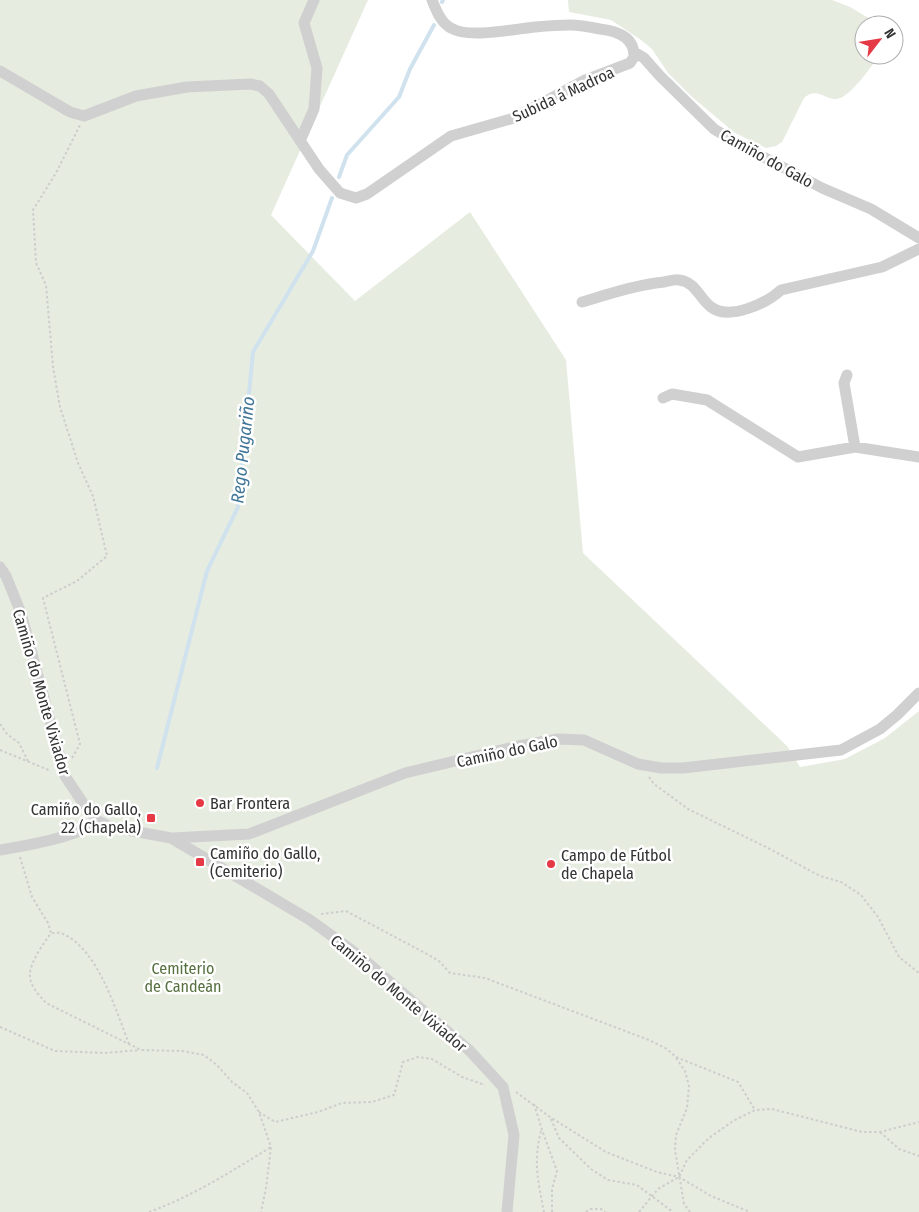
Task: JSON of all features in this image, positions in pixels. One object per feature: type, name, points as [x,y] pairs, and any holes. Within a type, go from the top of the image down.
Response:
[{"type":"street","points":[[300,141],[314,109],[317,68],[304,23],[314,0]]},
{"type":"street","points":[[432,0],[445,24],[452,29],[462,32],[490,32],[572,25],[618,32],[625,36],[632,44],[634,52]]},
{"type":"street","name":"Subida á Madroa","points":[[84,116],[136,96],[187,87],[250,84],[260,86],[268,94],[319,169],[340,193],[356,198],[367,194],[451,136],[514,118],[583,81],[630,63],[634,57],[634,52]]},
{"type":"street","name":"Camiño do Galo","points":[[634,52],[644,58],[714,129],[822,188],[871,209],[919,238]]},
{"type":"street","points":[[0,72],[70,112],[84,116]]},
{"type":"street","points":[[582,302],[642,284],[680,280],[692,285],[711,307],[725,311],[753,308],[772,298],[781,290],[882,267],[919,249]]},
{"type":"street","points":[[847,374],[844,383],[855,447]]},
{"type":"street","points":[[663,398],[672,394],[707,400],[798,457],[855,447],[919,457]]},
{"type":"street","name":"Camiño do Monte Vixiador","points":[[0,567],[6,576],[21,613],[64,772],[85,806],[98,821],[111,826],[171,838],[310,920],[361,957],[470,1051],[503,1087],[514,1135],[507,1212]]},
{"type":"street","name":"Camiño do Galo","points":[[171,838],[250,834],[405,774],[518,746],[558,739],[584,740],[638,764],[661,768],[684,768],[841,750],[880,729],[919,693]]},
{"type":"street","points":[[0,850],[71,834],[98,821]]},
{"type":"path","points":[[0,750],[57,773],[64,772],[80,744],[43,598],[77,581],[107,556],[93,496],[78,463],[60,407],[53,367],[46,285],[36,263],[34,210],[56,173],[84,116]]},
{"type":"path","points":[[0,724],[7,734],[19,743],[24,756],[29,762]]},
{"type":"path","points":[[638,764],[654,784],[688,809],[820,876],[840,882],[861,895],[878,916],[899,957],[919,972]]},
{"type":"path","points":[[19,847],[19,856],[32,897],[48,923],[51,933]]},
{"type":"path","points":[[310,920],[323,912],[346,911],[439,961],[450,972],[485,978],[560,1005],[667,1049],[676,1057],[685,1071],[689,1086],[687,1108],[676,1135],[675,1150],[684,1204],[690,1212]]},
{"type":"path","points":[[51,933],[40,949],[32,966],[30,976],[35,991],[46,1003],[141,1050]]},
{"type":"path","points":[[51,933],[62,933],[78,945],[96,966],[129,1044]]},
{"type":"path","points":[[0,1027],[55,1051],[105,1052],[141,1050],[182,1051],[204,1054],[232,1082],[247,1093],[259,1112],[271,1147],[261,1212]]},
{"type":"path","points":[[259,1112],[275,1122],[318,1112],[342,1103],[372,1102],[394,1095],[403,1062],[418,1057],[432,1059],[462,1077],[485,1085],[516,1091],[550,1117],[606,1152],[657,1172],[679,1177],[712,1196],[750,1212]]},
{"type":"path","points":[[676,1057],[738,1082],[755,1110]]},
{"type":"path","points":[[534,1104],[557,1171],[552,1189],[552,1212]]},
{"type":"path","points":[[639,1212],[658,1188],[679,1177],[687,1160],[709,1138],[733,1121],[755,1110],[772,1109],[862,1132],[880,1132],[919,1122]]},
{"type":"path","points":[[550,1117],[559,1138],[590,1170],[608,1180],[637,1185],[672,1212]]},
{"type":"path","points":[[542,1130],[537,1148],[537,1177],[544,1212]]},
{"type":"path","points":[[880,1132],[899,1149],[919,1156]]},
{"type":"path","points":[[149,1212],[170,1204],[226,1175],[271,1147]]},
{"type":"path","points":[[586,1212],[590,1209],[601,1209],[605,1212]]},
{"type":"green space","name":"Cemiterio de Candeán","points":[[0,0],[368,0],[271,215],[355,301],[470,212],[566,360],[583,553],[787,746],[800,767],[845,759],[885,738],[919,711],[919,1212],[0,1212]]},
{"type":"green space","points":[[568,0],[832,0],[863,15],[854,15],[854,65],[873,65],[845,96],[835,99],[814,93],[809,94],[804,98],[782,142],[776,146],[766,148],[735,133],[691,96],[668,73],[652,49],[641,40],[611,20],[569,12]]},
{"type":"waterway","name":"Rego Pugariño","points":[[339,177],[347,155],[399,97],[410,69],[434,25]]},
{"type":"waterway","name":"Rego Pugariño","points":[[157,768],[207,571],[238,507],[253,352],[313,251],[332,198]]},
{"type":"place","name":"Bar Frontera","points":[[200,803]]},
{"type":"place","name":"Camiño do Gallo, 22 (Chapela)","points":[[151,818]]},
{"type":"place","name":"Camiño do Gallo, (Cemiterio)","points":[[200,862]]},
{"type":"place","name":"Campo de Fútbol de Chapela","points":[[551,864]]}]
